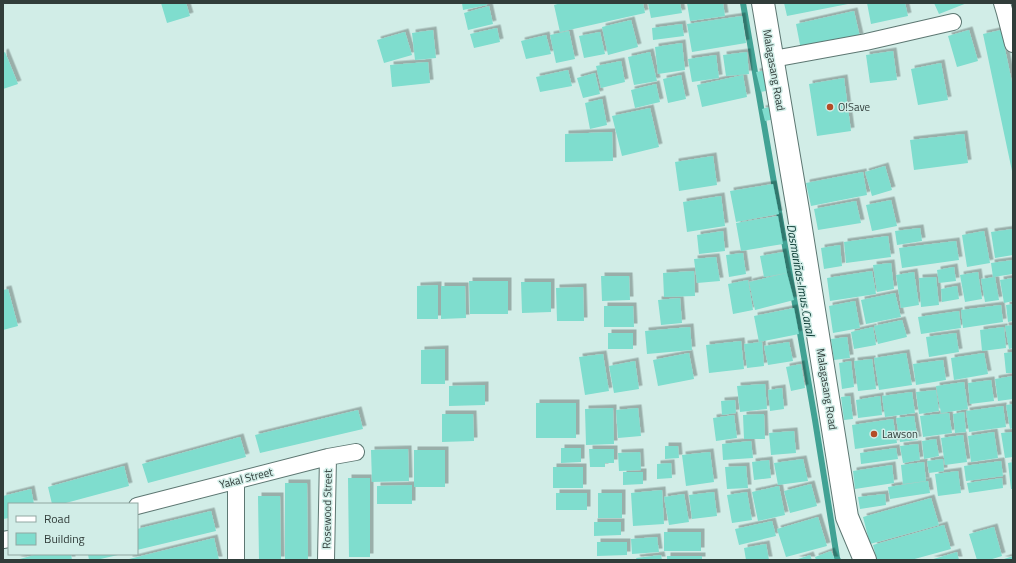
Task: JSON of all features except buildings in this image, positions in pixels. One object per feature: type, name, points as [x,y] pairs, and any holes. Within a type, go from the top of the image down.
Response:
[{"type":"main road","name":"Malagasang Road","points":[[763,3],[847,517],[865,560]]},
{"type":"street","points":[[1002,3],[1010,19],[1013,44]]},
{"type":"street","points":[[773,59],[866,42],[953,22]]},
{"type":"street","name":"Yakal Street","points":[[138,506],[328,457],[356,452]]},
{"type":"street","name":"Rosewood Street","points":[[326,560],[328,457]]},
{"type":"street","points":[[236,480],[236,560]]},
{"type":"waterway","name":"Dasmariñas-Imus Canal","points":[[743,3],[838,560]]},
{"type":"place","name":"O!Save","points":[[830,107]]},
{"type":"place","name":"Lawson","points":[[874,434]]}]
